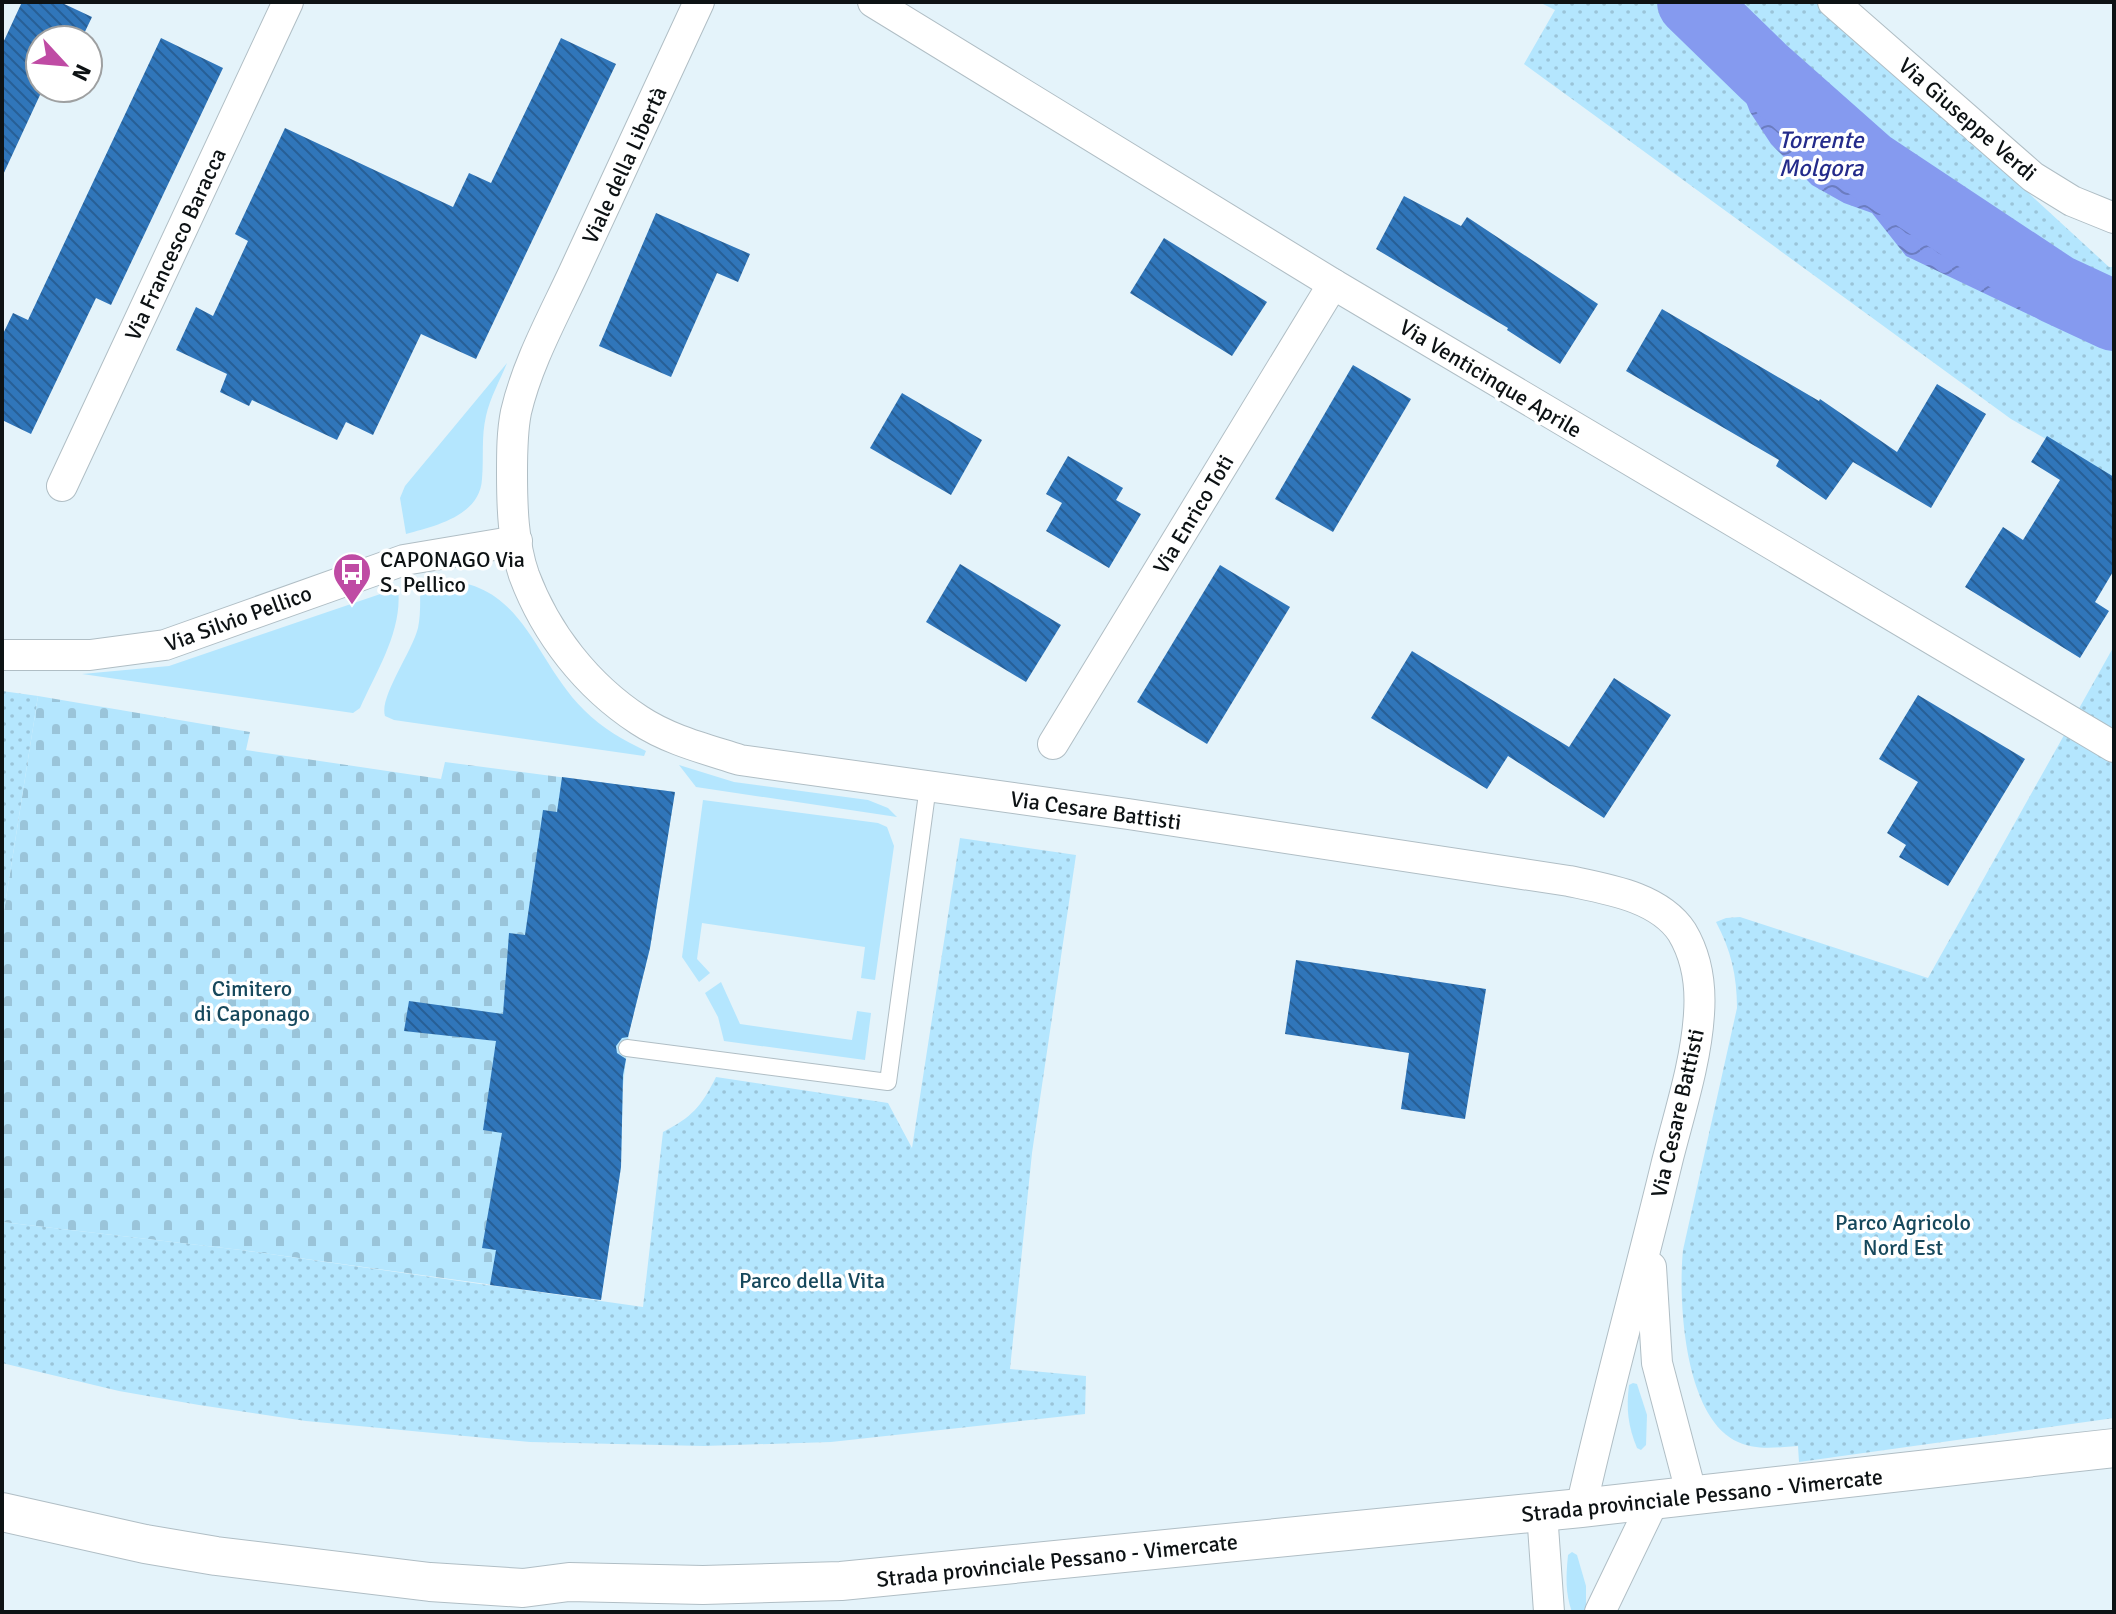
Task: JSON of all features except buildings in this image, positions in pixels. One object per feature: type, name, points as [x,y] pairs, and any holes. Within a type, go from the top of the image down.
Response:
[{"type":"street","name":"Via Francesco Baracca","points":[[62,486],[288,2]]},
{"type":"street","name":"Viale della Libertà","points":[[548,328],[699,2]]},
{"type":"street","name":"Via Venticinque Aprile","points":[[873,2],[1333,284],[2114,747]]},
{"type":"street","name":"Via Giuseppe Verdi","points":[[1833,2],[2033,177],[2072,201],[2114,218]]},
{"type":"street","name":"Via Enrico Toti","points":[[1053,744],[1333,284]]},
{"type":"street","name":"Via Cesare Battisti","points":[[548,328],[522,390],[513,430],[512,495],[524,573],[563,647],[600,692],[641,722],[684,743],[740,760],[1569,881],[1621,894],[1658,910],[1681,932],[1691,950],[1699,980],[1699,1012],[1692,1059],[1651,1229],[1606,1395],[1581,1508]]},
{"type":"street","name":"Via Silvio Pellico","points":[[2,655],[90,655],[165,645],[404,560],[517,541]]},
{"type":"street","name":"Via Cesare Battisti","points":[[1651,1229],[1652,1323],[1657,1363],[1692,1496]]},
{"type":"street","name":"Strada provinciale Pessano - Vimercate","points":[[2,1512],[145,1544],[216,1556],[416,1581],[523,1588],[569,1582],[703,1585],[841,1581],[1581,1508],[2114,1448]]},
{"type":"street","points":[[1600,1612],[1654,1500]]},
{"type":"street","points":[[1542,1512],[1549,1612]]},
{"type":"lane","points":[[627,1048],[888,1082],[928,786]]},
{"type":"green space","points":[[1539,2],[1821,2],[2109,267],[2114,267],[2114,478],[2011,419],[1524,64],[1555,10]]},
{"type":"green space","points":[[507,363],[486,416],[479,492],[465,511],[442,523],[406,534],[400,498],[405,486]]},
{"type":"green space","points":[[433,580],[463,583],[488,592],[507,606],[584,710],[613,733],[646,751],[644,756],[394,720],[385,716],[384,708],[391,686],[418,628],[420,583]]},
{"type":"green space","points":[[398,588],[393,634],[360,708],[353,713],[82,674],[169,666]]},
{"type":"green space","name":"Parco Agricolo Nord Est","points":[[2114,646],[2114,1418],[1799,1462],[1798,1446],[1760,1447],[1738,1442],[1720,1429],[1706,1409],[1696,1384],[1688,1356],[1682,1298],[1683,1250],[1737,1008],[1732,964],[1716,922],[1740,917],[1928,978]]},
{"type":"green space","points":[[2,691],[38,696],[2,924]]},
{"type":"green space","name":"Cimitero di Caponago","points":[[38,696],[250,732],[246,750],[441,779],[445,762],[675,792],[650,948],[629,1033],[623,1086],[621,1167],[601,1300],[241,1250],[2,1222],[2,924]]},
{"type":"green space","points":[[679,765],[734,782],[868,800],[888,808],[897,817],[696,787]]},
{"type":"green space","points":[[703,800],[878,823],[887,827],[894,846],[875,980],[861,978],[865,947],[702,923],[697,959],[710,973],[699,982],[682,957]]},
{"type":"green space","name":"Parco della Vita","points":[[960,838],[1076,855],[1032,1153],[1010,1369],[1086,1376],[1085,1414],[831,1442],[704,1446],[530,1442],[306,1421],[199,1405],[119,1391],[2,1363],[2,1222],[241,1250],[643,1307],[663,1132],[695,1110],[716,1077],[888,1103],[912,1148]]},
{"type":"green space","points":[[721,982],[740,1024],[852,1040],[857,1011],[871,1013],[865,1060],[724,1041],[718,1017],[705,993]]},
{"type":"green space","points":[[1637,1384],[1647,1415],[1646,1445],[1641,1450],[1637,1448],[1628,1417],[1629,1385]]},
{"type":"green space","points":[[1572,1552],[1577,1555],[1586,1586],[1586,1612],[1572,1612],[1570,1605],[1567,1570],[1568,1555]]},
{"type":"water","name":"Torrente Molgora","points":[[1677,2],[1734,2],[1749,18],[1774,81],[1798,103],[1840,133],[1906,212],[1920,219],[1939,221],[2062,276],[2114,292],[2114,338],[2034,317],[1906,256],[1872,213],[1844,203],[1812,185],[1771,144],[1750,112],[1731,63]]},
{"type":"waterway","name":"Torrente Molgora","points":[[1692,2],[1764,72],[1869,165],[2056,289],[2114,316]]},
{"type":"place","name":"CAPONAGO Via S. Pellico","points":[[352,606]]}]
